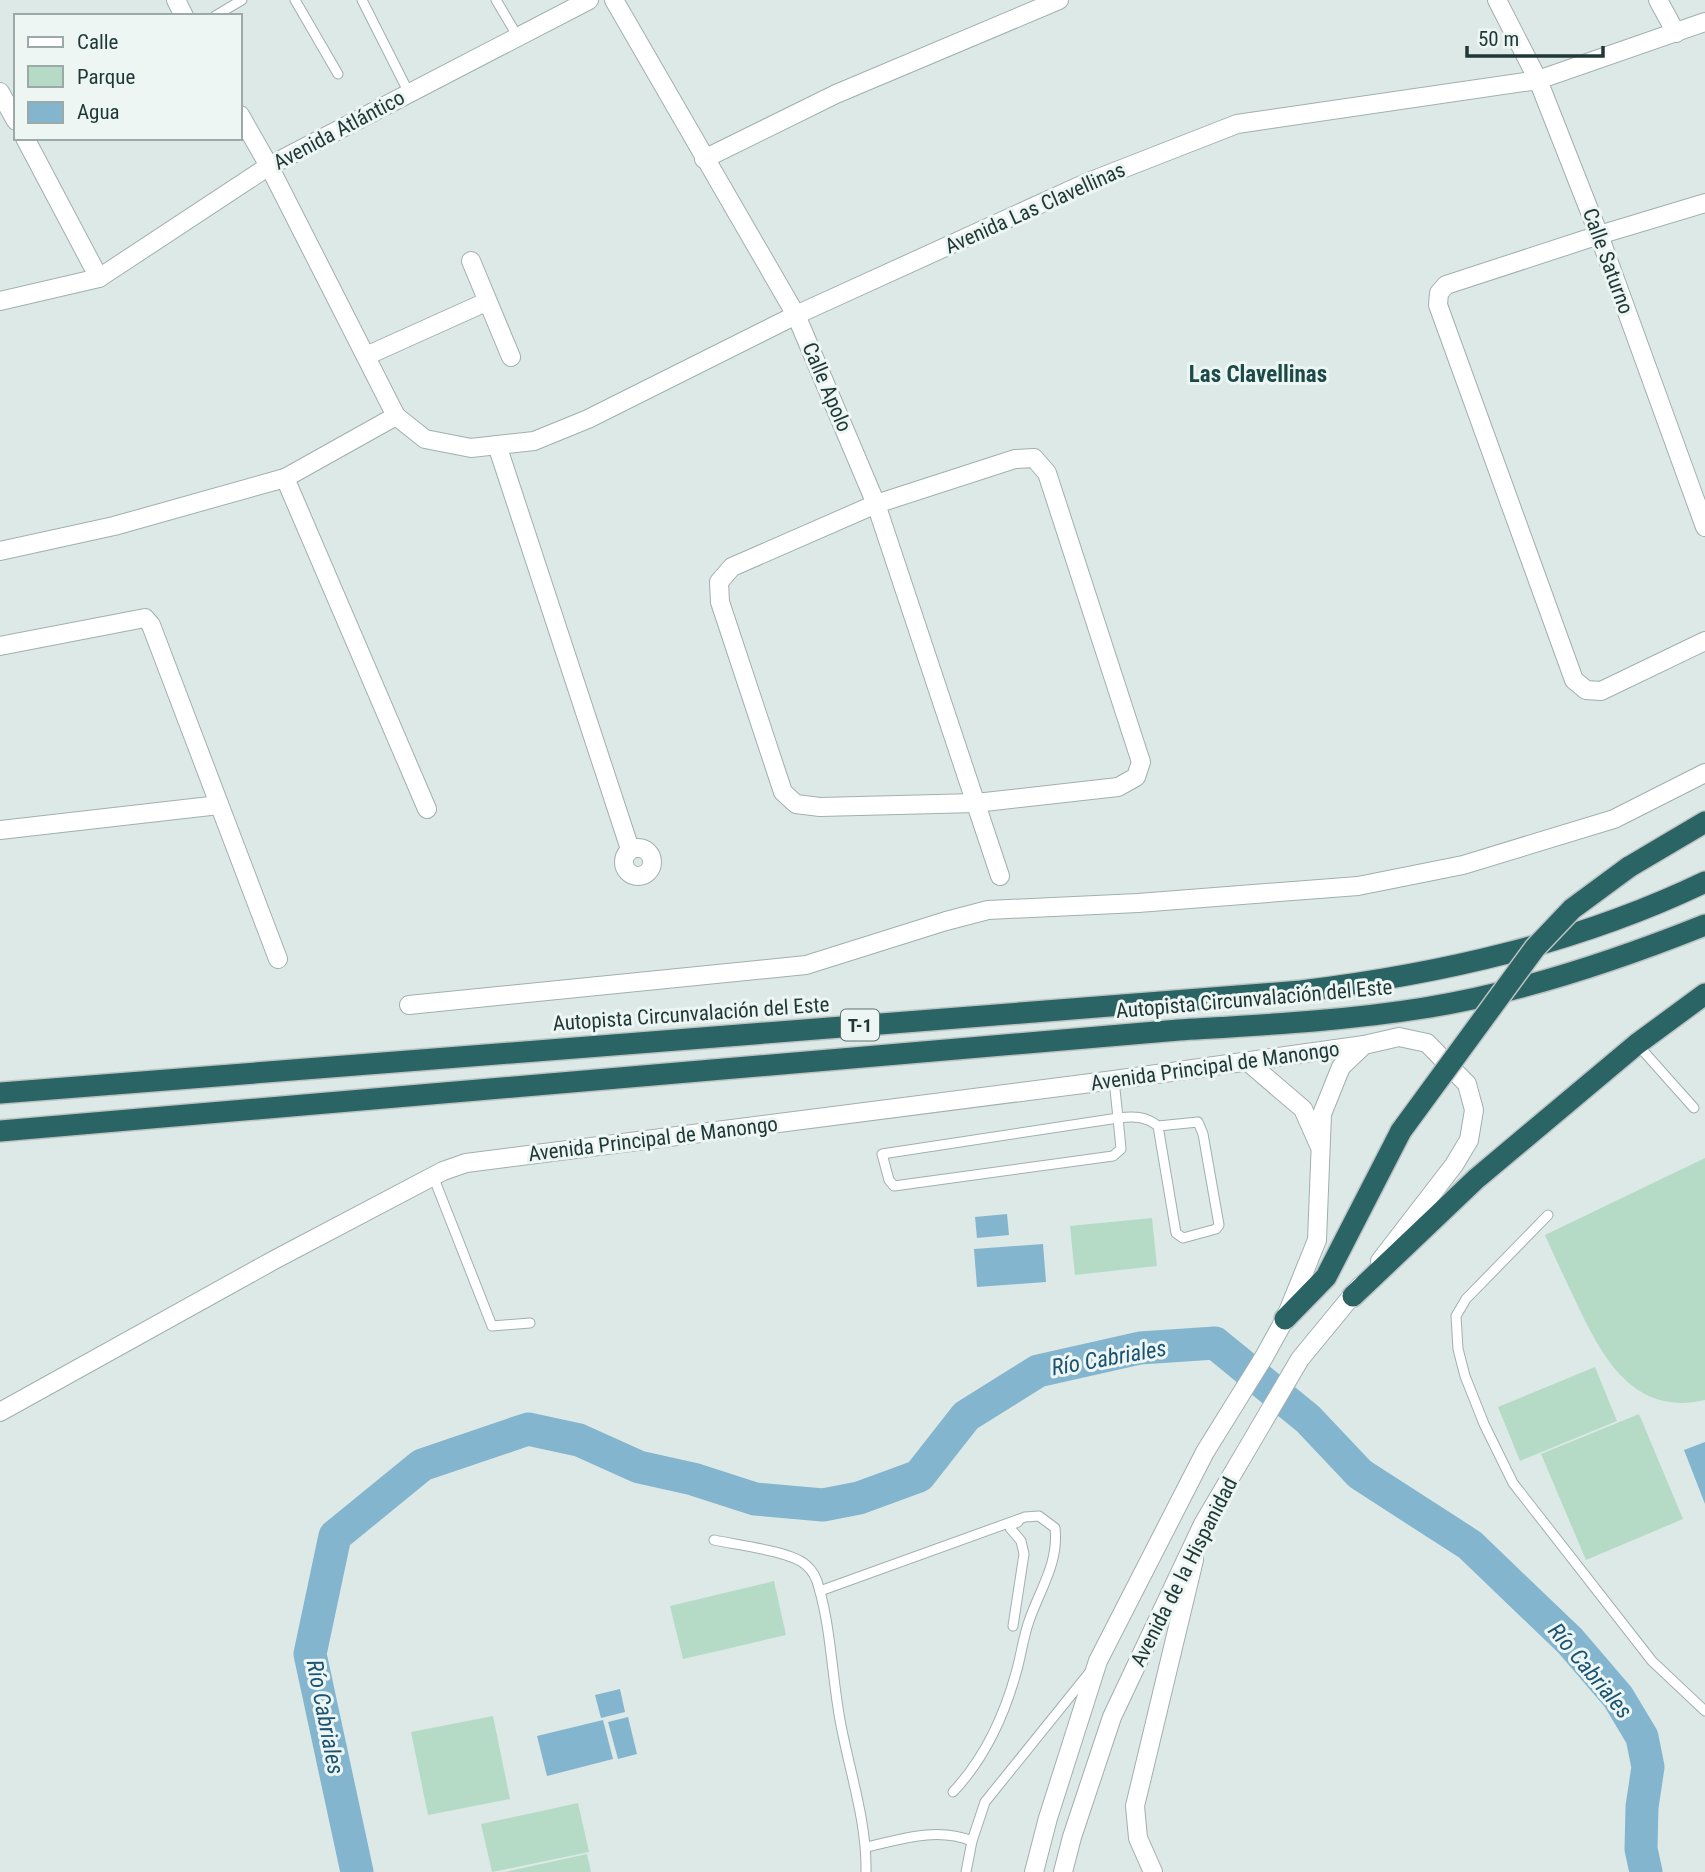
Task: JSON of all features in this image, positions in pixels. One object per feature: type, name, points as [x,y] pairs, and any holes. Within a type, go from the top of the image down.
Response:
[{"type":"highway","points":[[1285,1319],[1326,1277],[1401,1131],[1535,948],[1572,909],[1629,867],[1705,822]]},
{"type":"highway","name":"Autopista Circunvalación del Este","points":[[0,1093],[1301,991],[1418,974],[1522,950],[1628,914],[1705,882]]},
{"type":"highway","name":"Autopista Circunvalación del Este","points":[[0,1131],[1366,1016],[1480,997],[1541,981],[1601,964],[1705,925]]},
{"type":"highway","points":[[1353,1296],[1476,1179],[1637,1044],[1705,994]]},
{"type":"street","name":"Avenida Atlántico","points":[[99,278],[269,166],[589,0]]},
{"type":"street","name":"Calle Apolo","points":[[614,0],[796,315],[876,504],[1000,876]]},
{"type":"street","points":[[704,159],[836,94],[1059,0]]},
{"type":"street","name":"Calle Saturno","points":[[1497,0],[1538,80],[1599,235],[1705,527]]},
{"type":"street","points":[[1658,0],[1676,33]]},
{"type":"street","name":"Avenida Las Clavellinas","points":[[396,416],[425,439],[471,447],[534,441],[588,419],[796,315],[1086,183],[1237,124],[1538,80],[1705,22]]},
{"type":"street","points":[[0,92],[14,117]]},
{"type":"street","points":[[0,551],[114,526],[285,478],[396,416],[269,166],[242,119]]},
{"type":"street","points":[[0,301],[99,278],[26,140]]},
{"type":"street","points":[[1705,203],[1446,285],[1439,293],[1438,305],[1574,680],[1586,690],[1601,691],[1705,641]]},
{"type":"street","points":[[471,261],[486,302],[512,357]]},
{"type":"street","points":[[366,356],[486,302]]},
{"type":"street","points":[[497,445],[630,849]]},
{"type":"street","points":[[1034,458],[1047,473],[1141,762],[1136,777],[1118,787],[976,803],[820,807],[796,804],[783,792],[720,603],[719,582],[732,567],[876,504],[1015,459],[1034,458]]},
{"type":"street","points":[[285,478],[427,808]]},
{"type":"street","points":[[0,646],[145,618],[151,625],[278,959]]},
{"type":"street","points":[[409,1005],[806,965],[946,920],[988,910],[1138,903],[1358,886],[1463,865],[1614,819],[1705,773]]},
{"type":"street","points":[[0,830],[219,805]]},
{"type":"street","name":"Avenida Principal de Manongo","points":[[0,1412],[274,1260],[433,1176],[466,1163],[1248,1062],[1364,1045],[1398,1037],[1427,1043],[1467,1084],[1474,1110],[1469,1140],[1454,1165],[1353,1296]]},
{"type":"street","name":"Avenida de la Hispanidad","points":[[1034,1872],[1048,1818],[1098,1661],[1205,1452],[1285,1319],[1317,1240],[1322,1114],[1341,1067],[1364,1045]]},
{"type":"street","points":[[1248,1062],[1303,1109],[1322,1151]]},
{"type":"street","name":"Avenida de la Hispanidad","points":[[1063,1872],[1112,1717],[1203,1524],[1300,1359],[1353,1296]]},
{"type":"street","points":[[1153,1872],[1138,1838],[1135,1806],[1203,1524]]},
{"type":"lane","points":[[218,14],[242,0]]},
{"type":"lane","points":[[295,0],[338,74]]},
{"type":"lane","points":[[362,0],[409,93]]},
{"type":"lane","points":[[496,0],[518,37]]},
{"type":"lane","points":[[1637,1044],[1694,1108]]},
{"type":"lane","points":[[1114,1080],[1118,1118],[1121,1149],[1113,1156],[894,1186],[889,1181],[882,1154],[1118,1118],[1136,1116],[1149,1119],[1158,1126],[1176,1233],[1183,1238],[1216,1229],[1219,1225],[1198,1122],[1158,1126]]},
{"type":"lane","points":[[433,1176],[492,1326],[530,1323]]},
{"type":"lane","points":[[1548,1215],[1466,1299],[1456,1316],[1458,1349],[1465,1376],[1484,1424],[1513,1483],[1652,1661],[1705,1711]]},
{"type":"lane","points":[[820,1591],[1025,1517],[1039,1516],[1055,1528],[1057,1547],[1029,1622],[1016,1674],[996,1728],[967,1777],[953,1792]]},
{"type":"lane","points":[[1013,1626],[1024,1554],[1021,1541],[1010,1528],[1025,1517]]},
{"type":"lane","points":[[714,1540],[790,1556],[804,1562],[813,1571],[820,1591],[840,1718],[867,1847],[866,1872]]},
{"type":"lane","points":[[966,1872],[972,1841],[985,1802],[1098,1661]]},
{"type":"lane","points":[[867,1847],[942,1833],[956,1834],[972,1841]]},
{"type":"green space","points":[[1705,1158],[1705,1400],[1680,1403],[1659,1400],[1640,1391],[1610,1362],[1587,1324],[1545,1235]]},
{"type":"green space","points":[[1152,1218],[1157,1266],[1075,1275],[1070,1226]]},
{"type":"green space","points":[[1595,1367],[1617,1421],[1520,1461],[1498,1407]]},
{"type":"green space","points":[[1639,1414],[1683,1519],[1586,1560],[1541,1454]]},
{"type":"green space","points":[[774,1581],[786,1635],[683,1659],[670,1606]]},
{"type":"green space","points":[[493,1716],[510,1799],[428,1815],[411,1732]]},
{"type":"green space","points":[[578,1803],[589,1852],[492,1872],[481,1824]]},
{"type":"green space","points":[[587,1854],[591,1872],[505,1872]]},
{"type":"water","points":[[1007,1214],[1009,1235],[977,1238],[975,1217]]},
{"type":"water","points":[[1043,1244],[1046,1282],[977,1287],[974,1249]]},
{"type":"water","points":[[1705,1442],[1705,1504],[1684,1450]]},
{"type":"water","points":[[620,1689],[625,1712],[601,1718],[595,1695]]},
{"type":"water","points":[[628,1717],[637,1754],[618,1759],[608,1722]]},
{"type":"water","points":[[603,1720],[613,1759],[547,1776],[537,1736]]},
{"type":"waterway","name":"Río Cabriales","points":[[357,1872],[310,1654],[335,1536],[422,1465],[528,1429],[579,1440],[639,1467],[693,1479],[755,1499],[823,1505],[859,1498],[919,1476],[966,1416],[1038,1371],[1140,1348],[1215,1343],[1308,1419],[1360,1474],[1470,1545],[1570,1641],[1618,1697],[1642,1737],[1648,1767],[1642,1807],[1641,1849],[1646,1872]]},
{"type":"district","name":"Las Clavellinas","points":[[1258,374]]}]
